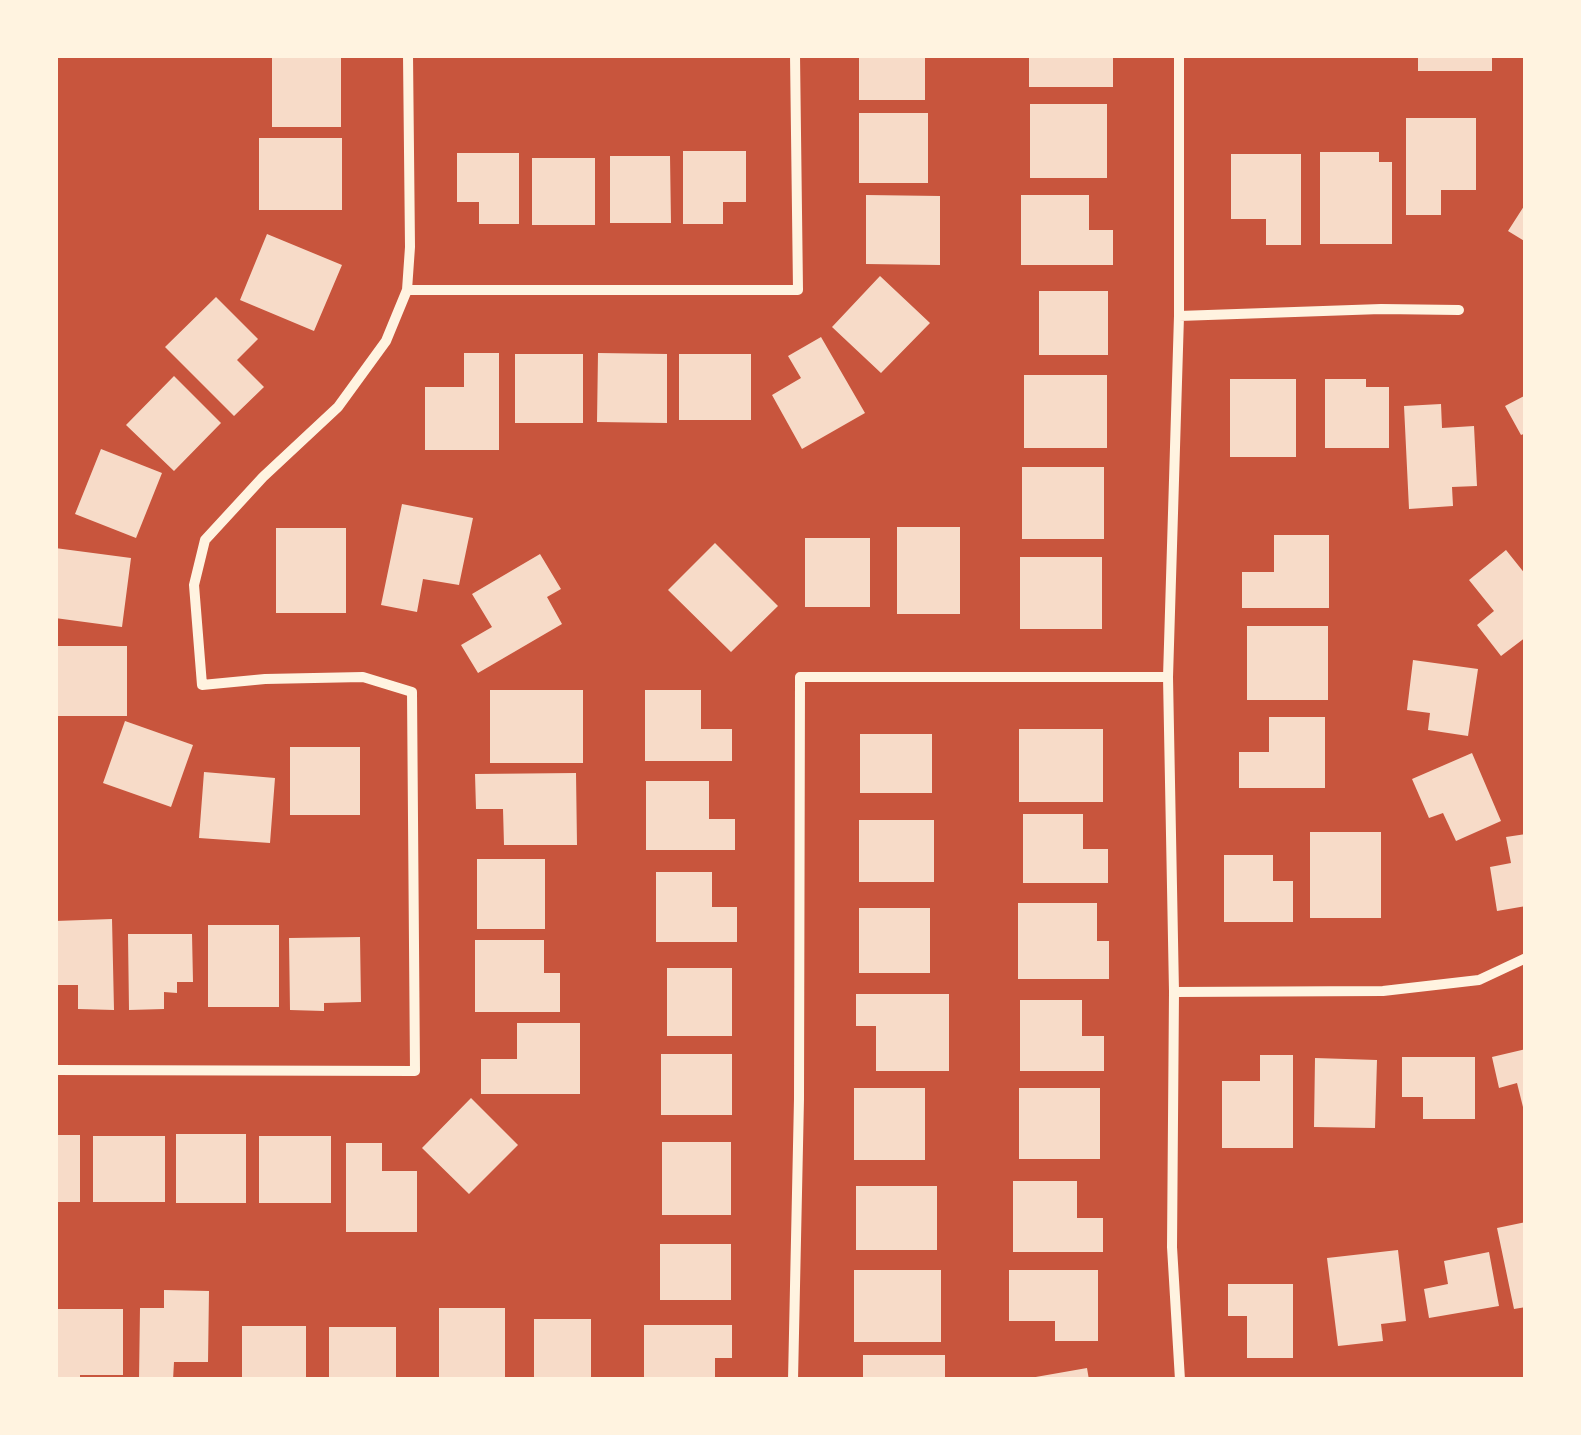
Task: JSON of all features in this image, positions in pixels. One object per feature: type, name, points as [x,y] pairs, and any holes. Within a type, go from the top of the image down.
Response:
[{"type":"street","points":[[55,1070],[414,1071],[412,692],[363,677],[202,685],[194,585],[205,540],[263,477],[338,407],[386,341],[407,290],[408,55]]},
{"type":"street","points":[[407,290],[798,290],[795,55]]},
{"type":"street","points":[[1179,55],[1179,316],[1168,677],[1174,992],[1172,1247],[1180,1380]]},
{"type":"street","points":[[1179,316],[1459,310]]},
{"type":"street","points":[[793,1380],[799,1099],[800,677],[1168,677]]},
{"type":"street","points":[[1174,992],[1383,990],[1479,980],[1526,958]]},
{"type":"building","points":[[859,55],[925,55],[925,100],[859,100]]},
{"type":"building","points":[[1029,55],[1113,55],[1113,87],[1029,87]]},
{"type":"building","points":[[1418,55],[1492,55],[1492,71],[1418,71]]},
{"type":"building","points":[[272,56],[341,56],[341,127],[272,127]]},
{"type":"building","points":[[1030,104],[1107,104],[1107,178],[1030,178]]},
{"type":"building","points":[[859,113],[928,113],[928,183],[859,183]]},
{"type":"building","points":[[1406,118],[1476,118],[1476,190],[1441,190],[1441,215],[1406,215]]},
{"type":"building","points":[[259,138],[342,138],[342,210],[259,210]]},
{"type":"building","points":[[683,151],[746,151],[746,202],[723,202],[723,224],[683,224]]},
{"type":"building","points":[[1320,152],[1379,152],[1379,162],[1392,162],[1392,244],[1320,244]]},
{"type":"building","points":[[457,153],[519,153],[519,224],[479,224],[479,202],[457,202]]},
{"type":"building","points":[[1231,154],[1301,154],[1301,245],[1266,245],[1266,219],[1231,219]]},
{"type":"building","points":[[610,156],[670,156],[671,223],[610,223]]},
{"type":"building","points":[[532,158],[595,158],[595,225],[532,225]]},
{"type":"building","points":[[866,195],[940,196],[940,265],[866,264]]},
{"type":"building","points":[[1021,195],[1089,195],[1089,230],[1113,230],[1113,265],[1021,265]]},
{"type":"building","points":[[1526,203],[1526,242],[1508,231]]},
{"type":"building","points":[[267,234],[342,265],[314,331],[240,300]]},
{"type":"building","points":[[880,276],[930,323],[881,373],[832,327]]},
{"type":"building","points":[[1039,291],[1108,291],[1108,355],[1039,355]]},
{"type":"building","points":[[216,297],[258,339],[237,360],[264,387],[234,416],[165,347]]},
{"type":"building","points":[[821,337],[865,413],[802,449],[772,395],[801,378],[788,356]]},
{"type":"building","points":[[464,353],[499,353],[499,450],[425,450],[425,387],[464,387]]},
{"type":"building","points":[[598,353],[667,354],[667,423],[597,422]]},
{"type":"building","points":[[515,354],[583,354],[583,423],[515,423]]},
{"type":"building","points":[[679,354],[751,354],[751,420],[679,420]]},
{"type":"building","points":[[1024,375],[1107,375],[1107,448],[1024,448]]},
{"type":"building","points":[[174,376],[221,423],[174,471],[126,425]]},
{"type":"building","points":[[1230,379],[1296,379],[1296,457],[1230,457]]},
{"type":"building","points":[[1325,379],[1366,379],[1366,387],[1389,387],[1389,448],[1325,448]]},
{"type":"building","points":[[1526,395],[1526,433],[1521,435],[1505,406]]},
{"type":"building","points":[[1441,404],[1442,428],[1474,426],[1477,486],[1452,487],[1453,506],[1409,509],[1404,406]]},
{"type":"building","points":[[101,449],[162,473],[136,538],[75,514]]},
{"type":"building","points":[[1022,467],[1104,467],[1104,539],[1022,539]]},
{"type":"building","points":[[402,504],[473,518],[459,585],[423,579],[417,612],[381,605]]},
{"type":"building","points":[[897,527],[960,527],[960,614],[897,614]]},
{"type":"building","points":[[276,528],[346,528],[346,613],[276,613]]},
{"type":"building","points":[[1274,535],[1329,535],[1329,608],[1242,608],[1242,572],[1274,572]]},
{"type":"building","points":[[805,538],[870,538],[870,607],[805,607]]},
{"type":"building","points":[[715,543],[778,606],[731,652],[668,590]]},
{"type":"building","points":[[55,548],[131,558],[122,627],[55,618]]},
{"type":"building","points":[[1506,550],[1526,575],[1526,637],[1501,656],[1477,625],[1494,611],[1469,580]]},
{"type":"building","points":[[540,554],[561,589],[547,597],[562,624],[478,673],[461,645],[492,627],[472,594]]},
{"type":"building","points":[[1020,557],[1102,557],[1102,629],[1020,629]]},
{"type":"building","points":[[1247,626],[1328,626],[1328,700],[1247,700]]},
{"type":"building","points":[[55,646],[127,646],[127,716],[55,716]]},
{"type":"building","points":[[1413,660],[1478,669],[1468,736],[1428,730],[1430,713],[1407,710]]},
{"type":"building","points":[[490,690],[583,690],[583,763],[490,763]]},
{"type":"building","points":[[645,690],[701,690],[701,729],[732,729],[732,761],[645,761]]},
{"type":"building","points":[[1269,717],[1325,717],[1325,788],[1239,788],[1239,752],[1269,752]]},
{"type":"building","points":[[125,721],[193,745],[171,807],[103,783]]},
{"type":"building","points":[[1019,729],[1103,729],[1103,802],[1019,802]]},
{"type":"building","points":[[860,734],[932,734],[932,793],[860,793]]},
{"type":"building","points":[[290,747],[360,747],[360,815],[290,815]]},
{"type":"building","points":[[1472,753],[1501,821],[1456,841],[1443,813],[1429,818],[1412,779]]},
{"type":"building","points":[[204,772],[275,778],[270,843],[199,838]]},
{"type":"building","points":[[576,773],[577,845],[504,845],[503,809],[476,809],[475,774]]},
{"type":"building","points":[[646,781],[709,781],[709,819],[735,819],[735,850],[646,850]]},
{"type":"building","points":[[1023,814],[1083,814],[1083,849],[1108,849],[1108,883],[1023,883]]},
{"type":"building","points":[[859,820],[934,820],[934,882],[859,882]]},
{"type":"building","points":[[1310,832],[1381,832],[1381,918],[1310,918]]},
{"type":"building","points":[[1526,834],[1526,906],[1497,911],[1490,867],[1511,863],[1506,837]]},
{"type":"building","points":[[1224,855],[1273,855],[1273,881],[1293,881],[1293,922],[1224,922]]},
{"type":"building","points":[[477,859],[545,859],[545,929],[477,929]]},
{"type":"building","points":[[656,872],[712,872],[712,907],[737,907],[737,942],[656,942]]},
{"type":"building","points":[[1018,903],[1097,903],[1097,941],[1109,941],[1109,979],[1018,979]]},
{"type":"building","points":[[859,908],[930,908],[930,973],[859,973]]},
{"type":"building","points":[[112,919],[114,1010],[78,1009],[78,985],[55,985],[55,921]]},
{"type":"building","points":[[208,925],[279,925],[279,1007],[208,1007]]},
{"type":"building","points":[[128,934],[192,934],[193,982],[177,982],[177,993],[164,992],[164,1009],[129,1010]]},
{"type":"building","points":[[360,937],[361,1002],[324,1003],[324,1011],[290,1010],[289,938]]},
{"type":"building","points":[[475,940],[544,940],[544,973],[560,973],[560,1012],[475,1012]]},
{"type":"building","points":[[667,968],[732,968],[732,1036],[667,1036]]},
{"type":"building","points":[[856,994],[949,994],[949,1071],[876,1071],[876,1026],[856,1026]]},
{"type":"building","points":[[1020,1000],[1082,1000],[1082,1036],[1104,1036],[1104,1071],[1020,1071]]},
{"type":"building","points":[[517,1023],[580,1023],[580,1094],[481,1094],[481,1059],[517,1059]]},
{"type":"building","points":[[1526,1049],[1523,1107],[1517,1083],[1499,1088],[1492,1057]]},
{"type":"building","points":[[661,1054],[732,1054],[732,1115],[661,1115]]},
{"type":"building","points":[[1260,1055],[1293,1055],[1293,1148],[1222,1148],[1222,1081],[1260,1081]]},
{"type":"building","points":[[1402,1057],[1475,1057],[1475,1119],[1423,1119],[1423,1097],[1402,1097]]},
{"type":"building","points":[[1315,1058],[1377,1060],[1375,1128],[1314,1127]]},
{"type":"building","points":[[854,1088],[925,1088],[925,1160],[854,1160]]},
{"type":"building","points":[[1019,1088],[1100,1088],[1100,1159],[1019,1159]]},
{"type":"building","points":[[471,1098],[518,1145],[469,1194],[422,1148]]},
{"type":"building","points":[[176,1134],[246,1134],[246,1203],[176,1203]]},
{"type":"building","points":[[55,1135],[80,1135],[80,1202],[55,1202]]},
{"type":"building","points":[[93,1136],[165,1136],[165,1202],[93,1202]]},
{"type":"building","points":[[259,1136],[331,1136],[331,1203],[259,1203]]},
{"type":"building","points":[[662,1142],[731,1142],[731,1215],[662,1215]]},
{"type":"building","points":[[346,1143],[382,1143],[382,1171],[417,1171],[417,1232],[346,1232]]},
{"type":"building","points":[[1013,1181],[1077,1181],[1077,1218],[1103,1218],[1103,1252],[1013,1252]]},
{"type":"building","points":[[856,1186],[937,1186],[937,1250],[856,1250]]},
{"type":"building","points":[[1526,1222],[1526,1307],[1514,1309],[1497,1228]]},
{"type":"building","points":[[660,1244],[731,1244],[731,1300],[660,1300]]},
{"type":"building","points":[[1398,1250],[1406,1321],[1381,1324],[1383,1341],[1338,1346],[1327,1258]]},
{"type":"building","points":[[1489,1252],[1499,1306],[1429,1318],[1424,1289],[1448,1284],[1444,1261]]},
{"type":"building","points":[[854,1270],[941,1270],[941,1342],[854,1342]]},
{"type":"building","points":[[1009,1270],[1098,1270],[1098,1341],[1055,1341],[1055,1321],[1009,1321]]},
{"type":"building","points":[[1228,1284],[1293,1284],[1293,1358],[1247,1358],[1247,1316],[1228,1316]]},
{"type":"building","points":[[164,1290],[209,1291],[208,1362],[174,1362],[173,1380],[139,1380],[140,1308],[164,1308]]},
{"type":"building","points":[[439,1308],[505,1308],[505,1380],[439,1380]]},
{"type":"building","points":[[55,1309],[123,1309],[123,1375],[80,1375],[80,1380],[55,1380]]},
{"type":"building","points":[[534,1319],[591,1319],[591,1380],[534,1380]]},
{"type":"building","points":[[644,1325],[732,1325],[732,1358],[715,1358],[715,1380],[644,1380]]},
{"type":"building","points":[[242,1326],[306,1326],[306,1380],[242,1380]]},
{"type":"building","points":[[329,1327],[396,1327],[396,1380],[329,1380]]},
{"type":"building","points":[[863,1355],[945,1355],[945,1380],[863,1380]]},
{"type":"building","points":[[1087,1368],[1089,1380],[1030,1380],[1030,1378]]}]
